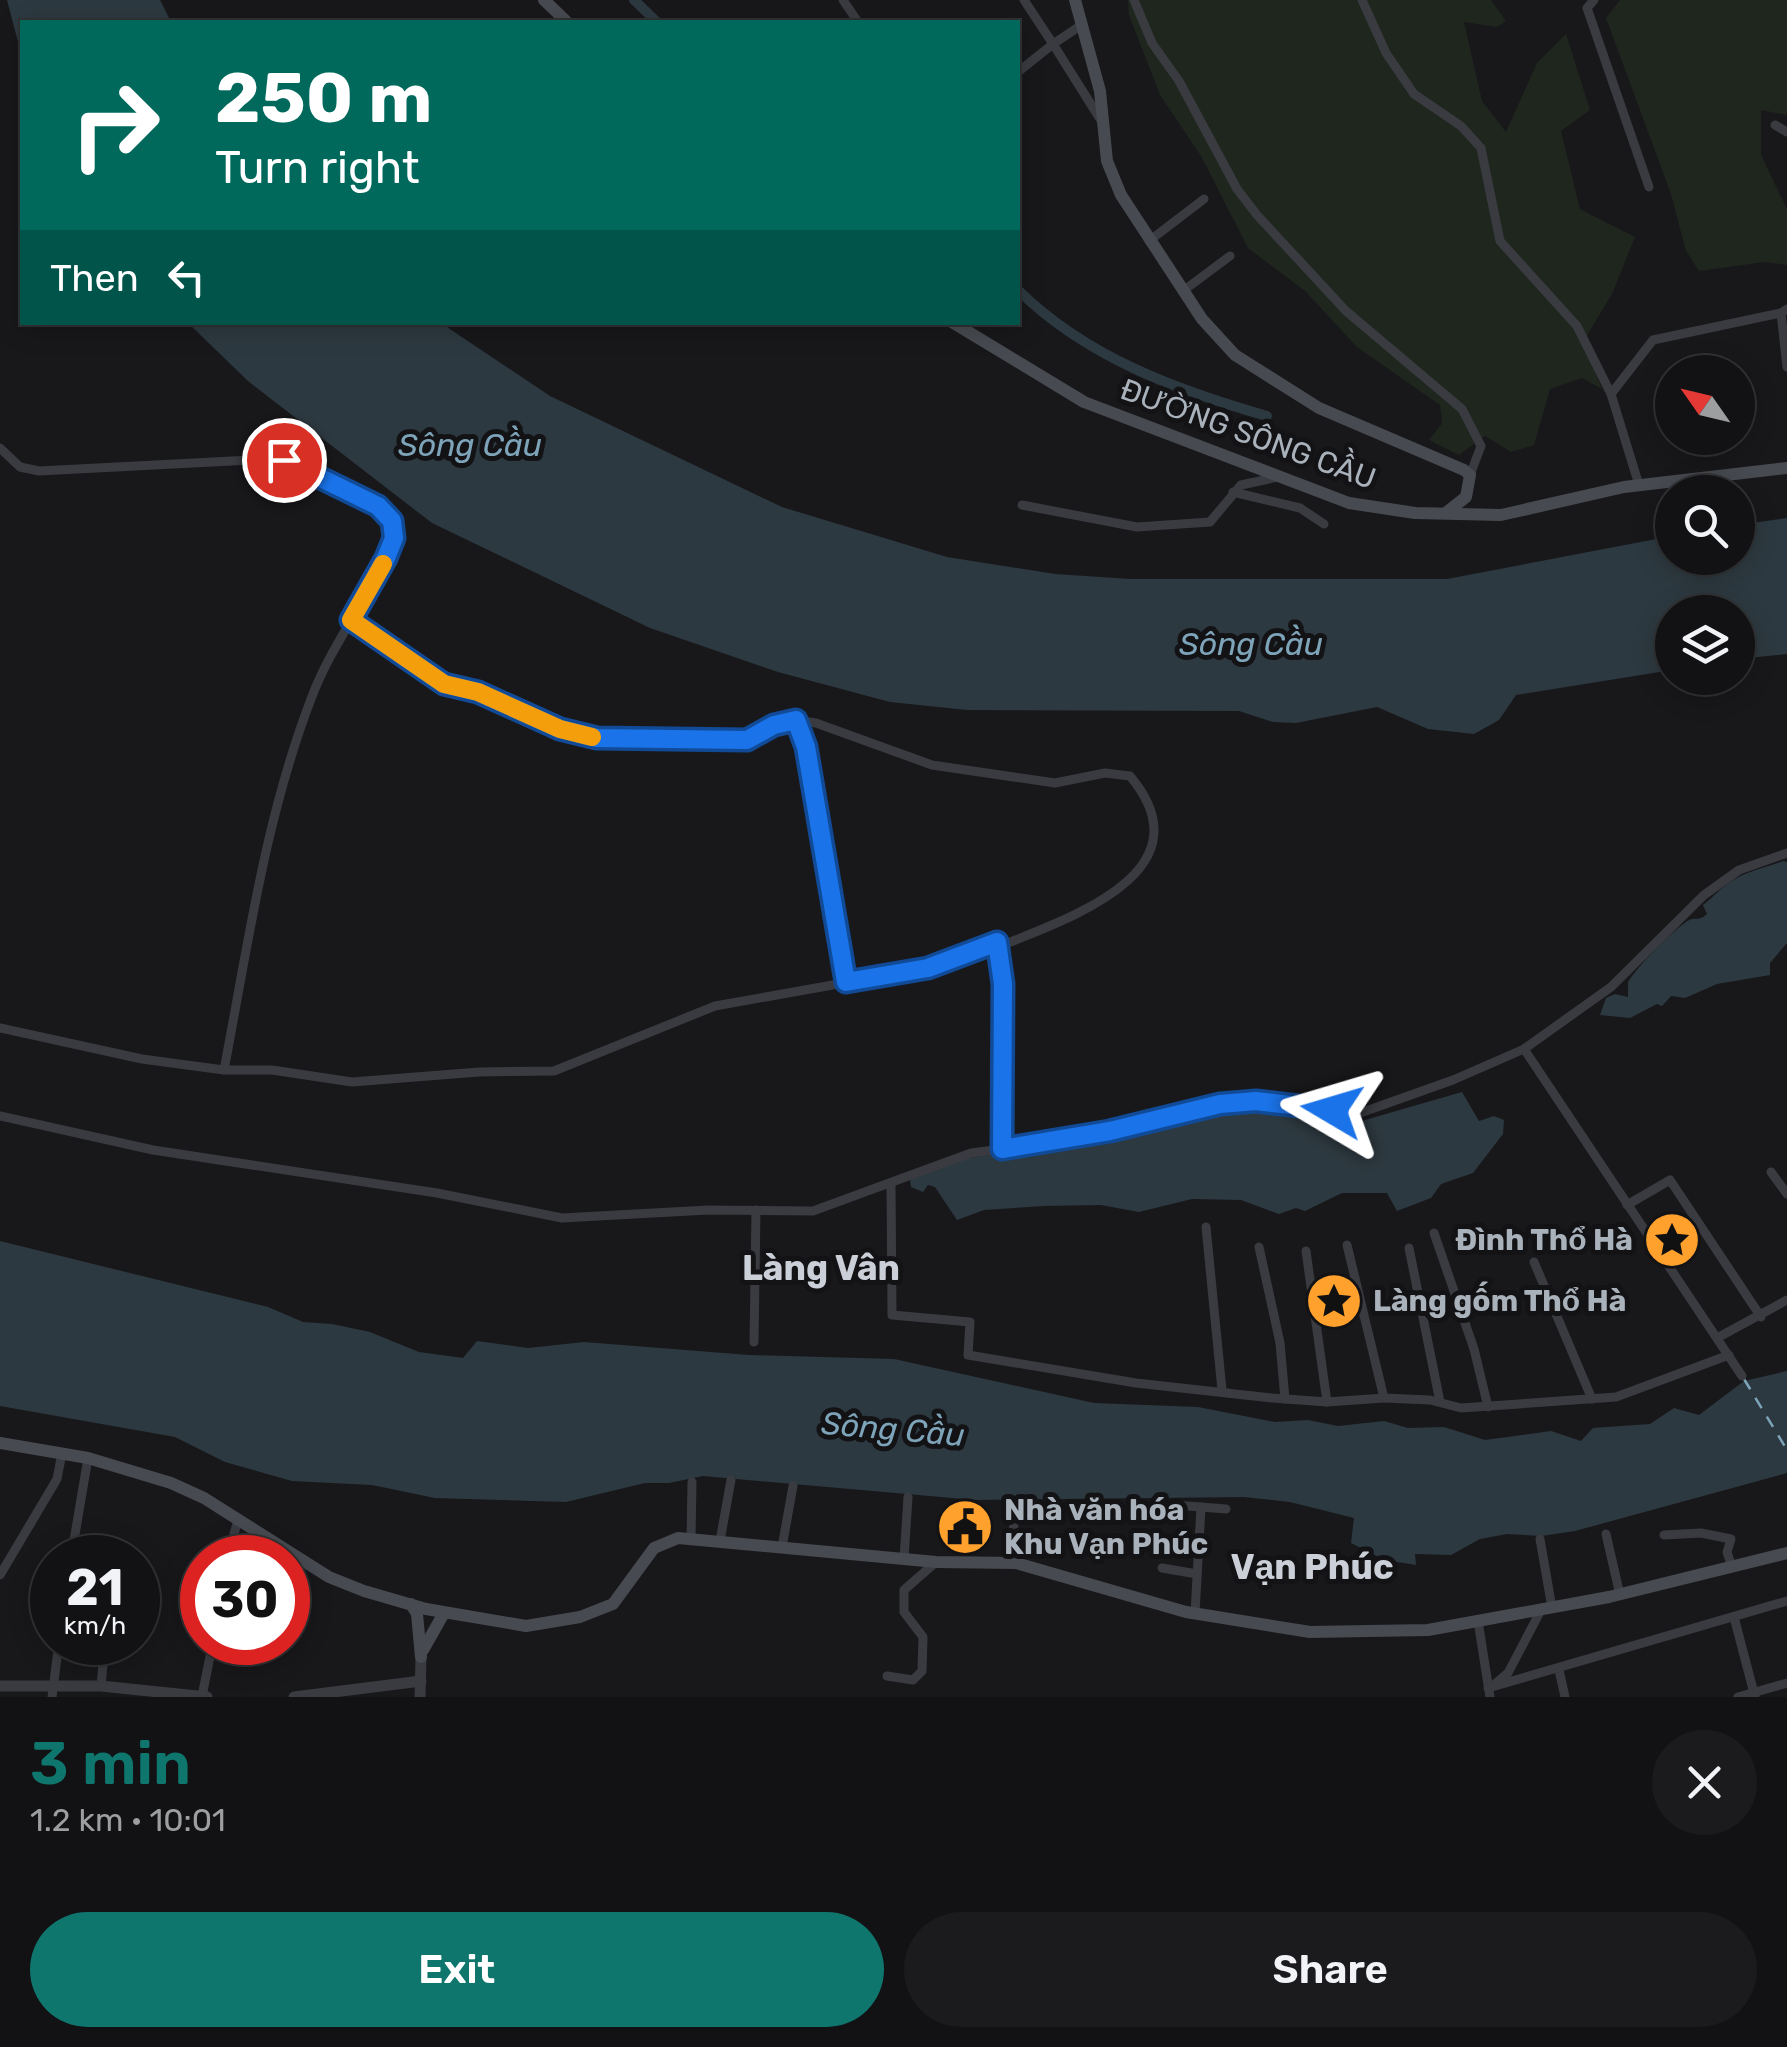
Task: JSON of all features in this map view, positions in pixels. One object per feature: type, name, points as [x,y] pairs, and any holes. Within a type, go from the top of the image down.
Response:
[{"type":"main road","points":[[544,0],[565,20]]},
{"type":"main road","points":[[1074,0],[1100,90],[1107,161],[1149,242],[1183,291],[1235,355],[1263,375],[1319,408],[1424,450],[1470,475],[1466,496],[1444,514]]},
{"type":"main road","name":"ĐƯỜNG SÔNG CẦU","points":[[957,325],[1084,402],[1350,504],[1444,514],[1501,515],[1638,485],[1787,468]]},
{"type":"main road","points":[[0,1443],[88,1458],[171,1483],[339,1582],[444,1613],[526,1626],[580,1618],[613,1604],[648,1555],[666,1542],[691,1539],[936,1562],[1007,1562],[1195,1613],[1310,1632],[1428,1630],[1478,1622],[1620,1594],[1787,1554]]},
{"type":"main road","points":[[411,1604],[417,1614],[422,1657]]},
{"type":"main road","points":[[422,1657],[444,1613]]},
{"type":"street","points":[[1024,0],[1103,124]]},
{"type":"street","points":[[1134,0],[1152,43],[1180,81],[1237,189],[1256,214],[1346,311],[1462,409],[1482,446],[1470,475]]},
{"type":"street","points":[[1362,0],[1395,69],[1414,94],[1461,126],[1481,148],[1500,241],[1571,317],[1611,394],[1638,485]]},
{"type":"street","points":[[1594,0],[1586,8],[1648,188]]},
{"type":"street","points":[[1020,70],[1080,26]]},
{"type":"street","points":[[1775,125],[1787,132]]},
{"type":"street","points":[[1149,242],[1204,199]]},
{"type":"street","points":[[1183,291],[1230,256]]},
{"type":"street","points":[[1611,394],[1653,340],[1784,311],[1787,366]]},
{"type":"street","points":[[0,448],[20,467],[39,470],[272,459],[296,462],[378,506],[392,521],[394,538],[386,558],[311,697],[288,768],[253,893],[224,1070]]},
{"type":"street","points":[[1022,505],[1116,525],[1210,522],[1241,484],[1278,477]]},
{"type":"street","points":[[1234,492],[1300,508],[1324,524]]},
{"type":"street","points":[[351,620],[444,684],[478,692],[560,729],[597,738],[747,740],[774,725],[796,720],[816,723],[932,765],[1056,783],[1105,773],[1130,776],[1146,795],[1152,819],[1146,862],[1110,897],[998,946]]},
{"type":"street","points":[[796,720],[806,747],[846,982]]},
{"type":"street","points":[[0,1116],[152,1150],[437,1193],[562,1218],[813,1211],[970,1152],[1095,1134],[1220,1104],[1256,1101],[1363,1112],[1524,1049],[1612,987],[1704,895],[1739,870],[1787,853]]},
{"type":"street","points":[[0,1028],[124,1056],[352,1082],[554,1071],[716,1006],[928,968],[997,942],[1003,984],[1002,1149]]},
{"type":"street","points":[[1524,1049],[1742,1376]]},
{"type":"street","points":[[1771,1172],[1787,1194]]},
{"type":"street","points":[[1628,1205],[1670,1180],[1761,1317]]},
{"type":"street","points":[[891,1183],[892,1315],[970,1322],[968,1355],[1136,1383],[1285,1399],[1328,1402],[1384,1398],[1440,1402],[1461,1408],[1616,1397],[1728,1355]]},
{"type":"street","points":[[754,1342],[756,1210]]},
{"type":"street","points":[[1206,1227],[1222,1390]]},
{"type":"street","points":[[1434,1233],[1474,1350],[1488,1406]]},
{"type":"street","points":[[1347,1245],[1384,1398]]},
{"type":"street","points":[[1259,1247],[1280,1343],[1285,1399]]},
{"type":"street","points":[[1409,1248],[1440,1402]]},
{"type":"street","points":[[1306,1251],[1328,1402]]},
{"type":"street","points":[[1534,1262],[1592,1399]]},
{"type":"street","points":[[1716,1338],[1786,1303]]},
{"type":"street","points":[[0,1575],[57,1478],[62,1452]]},
{"type":"street","points":[[75,1535],[88,1458]]},
{"type":"street","points":[[720,1541],[731,1480]]},
{"type":"street","points":[[691,1539],[692,1482]]},
{"type":"street","points":[[782,1547],[793,1486]]},
{"type":"street","points":[[904,1559],[908,1497]]},
{"type":"street","points":[[1007,1562],[1018,1504]]},
{"type":"street","points":[[1174,1506],[1226,1509]]},
{"type":"street","points":[[1195,1613],[1201,1507]]},
{"type":"street","points":[[234,1535],[238,1520]]},
{"type":"street","points":[[1664,1535],[1701,1533],[1731,1539],[1727,1552],[1732,1567]]},
{"type":"street","points":[[1606,1534],[1620,1594]]},
{"type":"street","points":[[1489,1693],[1505,1677],[1530,1629],[1546,1609],[1540,1539]]},
{"type":"street","points":[[886,1676],[913,1680],[922,1670],[923,1637],[904,1612],[904,1590],[936,1562]]},
{"type":"street","points":[[1162,1568],[1197,1574]]},
{"type":"street","points":[[1489,1693],[1787,1601]]},
{"type":"street","points":[[1517,1614],[1527,1619],[1530,1629]]},
{"type":"street","points":[[1734,1617],[1756,1694]]},
{"type":"street","points":[[1478,1622],[1489,1693]]},
{"type":"street","points":[[420,1697],[422,1657]]},
{"type":"street","points":[[53,1691],[56,1665]]},
{"type":"street","points":[[102,1686],[103,1665]]},
{"type":"street","points":[[0,1686],[53,1691],[102,1686],[204,1696],[209,1665]]},
{"type":"street","points":[[1559,1670],[1565,1697]]},
{"type":"street","points":[[294,1697],[421,1681]]},
{"type":"street","points":[[1738,1697],[1787,1683]]},
{"type":"shaded area","points":[[1128,0],[1491,0],[1506,21],[1497,27],[1464,22],[1482,101],[1506,132],[1537,63],[1566,34],[1590,110],[1561,131],[1580,209],[1635,237],[1612,294],[1583,342],[1602,389],[1582,378],[1550,389],[1534,445],[1511,452],[1485,436],[1459,455],[1429,440],[1442,423],[1440,405],[1357,347],[1305,291],[1248,248],[1201,156],[1160,95],[1129,15]]},
{"type":"shaded area","points":[[1620,0],[1787,0],[1787,115],[1761,110],[1761,155],[1787,209],[1787,265],[1765,262],[1699,271],[1686,251],[1671,194],[1606,18]]},
{"type":"water","points":[[7,0],[160,0],[170,20],[20,20],[20,49]]},
{"type":"water","name":"Sông Cầu","points":[[190,325],[444,325],[550,396],[782,507],[947,557],[1055,574],[1130,579],[1447,579],[1655,539],[1655,575],[1755,575],[1755,523],[1787,518],[1787,654],[1755,657],[1755,595],[1655,595],[1655,673],[1516,695],[1499,720],[1474,734],[1428,729],[1377,707],[1296,723],[1273,722],[1239,711],[967,710],[890,702],[778,672],[650,628],[432,523],[248,381]]},
{"type":"water","points":[[1787,862],[1787,943],[1770,963],[1770,975],[1717,984],[1685,998],[1671,996],[1662,1006],[1657,1004],[1630,1018],[1600,1015],[1606,998],[1615,994],[1628,997],[1628,982],[1639,967],[1686,922],[1707,914],[1703,905],[1723,887],[1742,875]]},
{"type":"water","points":[[1462,1092],[1479,1121],[1494,1116],[1504,1120],[1503,1134],[1473,1173],[1441,1184],[1431,1198],[1397,1211],[1387,1193],[1342,1193],[1305,1211],[1296,1208],[1279,1214],[1241,1200],[1192,1199],[1139,1212],[1101,1205],[1044,1206],[984,1210],[957,1220],[935,1187],[928,1185],[923,1192],[911,1187],[910,1180],[938,1166],[968,1158],[1126,1135],[1213,1113],[1260,1108],[1358,1122]]},
{"type":"water","name":"Sông Cầu","points":[[0,1241],[268,1307],[303,1322],[370,1332],[419,1352],[463,1358],[477,1341],[528,1348],[584,1342],[749,1355],[894,1359],[1094,1403],[1198,1407],[1275,1422],[1308,1420],[1338,1426],[1384,1421],[1408,1428],[1444,1427],[1485,1440],[1551,1431],[1581,1441],[1593,1428],[1650,1424],[1674,1408],[1699,1415],[1744,1381],[1787,1371],[1787,1473],[1575,1531],[1542,1536],[1507,1534],[1480,1539],[1451,1555],[1415,1554],[1416,1565],[1385,1560],[1351,1543],[1354,1518],[1290,1502],[1244,1497],[975,1500],[703,1476],[645,1483],[566,1502],[435,1498],[372,1485],[292,1481],[225,1462],[175,1437],[0,1406]]},
{"type":"waterway","points":[[634,0],[655,20]]},
{"type":"waterway","points":[[1020,292],[1073,334],[1134,368],[1199,395],[1267,416]]},
{"type":"ferry route","points":[[1744,1379],[1787,1450]]},
{"type":"slow traffic","points":[[383,564],[351,620],[444,684],[506,702],[560,729],[592,737]]},
{"type":"place","name":"Đình Thổ Hà","points":[[1672,1240]]},
{"type":"place","name":"Làng gốm Thổ Hà","points":[[1334,1301]]},
{"type":"place","name":"Nhà văn hóa Khu Vạn Phúc","points":[[965,1527]]},
{"type":"district","name":"Làng Vân","points":[[821,1268]]},
{"type":"district","name":"Vạn Phúc","points":[[1312,1567]]},
{"type":"route","points":[[284,460],[296,462],[378,506],[392,521],[394,538],[386,558],[351,620],[444,684],[506,702],[560,729],[597,738],[747,740],[774,725],[796,720],[806,747],[846,982],[928,968],[997,942],[1003,984],[1002,1149],[1064,1141],[1220,1104],[1256,1101],[1332,1110]]}]
